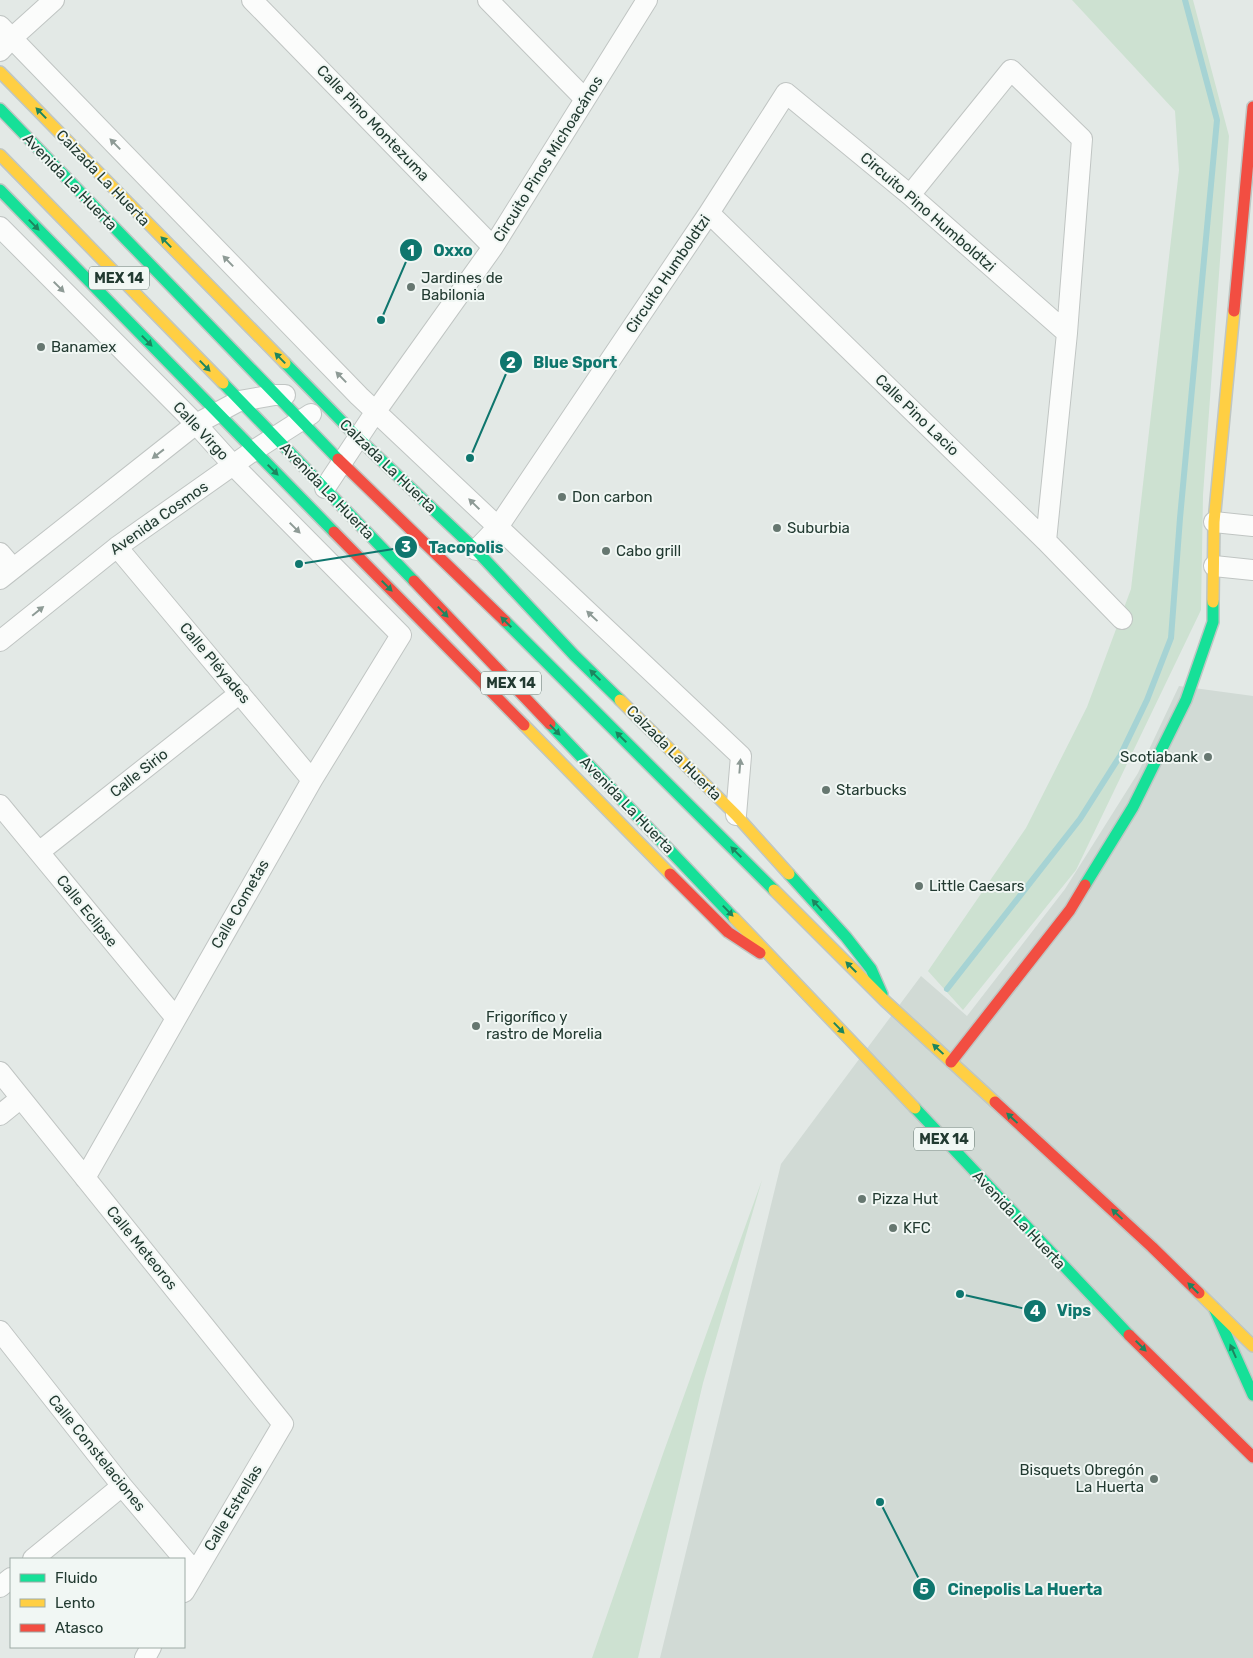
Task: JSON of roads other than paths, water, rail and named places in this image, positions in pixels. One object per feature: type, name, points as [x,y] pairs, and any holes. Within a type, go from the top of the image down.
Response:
[{"type":"main road","name":"Calzada La Huerta","points":[[0,72],[358,438],[476,550],[574,655],[736,815],[846,938],[871,969],[885,1001]]},
{"type":"main road","points":[[951,1062],[1070,910],[1133,807],[1186,700],[1213,622],[1214,522],[1253,107]]},
{"type":"main road","name":"Avenida La Huerta","points":[[0,109],[275,395],[453,569],[885,1001],[1152,1247],[1253,1346]]},
{"type":"main road","name":"Avenida La Huerta","points":[[0,156],[325,488],[1106,1312],[1253,1457]]},
{"type":"main road","points":[[0,190],[216,413],[728,932],[782,968]]},
{"type":"main road","points":[[1214,1308],[1253,1395]]},
{"type":"street","points":[[4,38],[54,0]]},
{"type":"street","name":"Calle Pino Montezuma","points":[[252,0],[493,247]]},
{"type":"street","points":[[488,0],[584,98]]},
{"type":"street","name":"Circuito Pinos Michoacános","points":[[325,488],[376,411],[493,247],[584,98],[647,0]]},
{"type":"street","name":"Calzada La Huerta","points":[[4,38],[352,389],[741,756],[736,815]]},
{"type":"street","points":[[910,195],[1011,70],[1082,139],[1068,333],[1046,541]]},
{"type":"street","name":"Circuito Pino Humboldtzi","points":[[786,93],[910,195],[1068,333]]},
{"type":"street","name":"Circuito Humboldtzi","points":[[476,550],[498,527],[709,213],[786,93]]},
{"type":"street","name":"Calle Pino Lacio","points":[[709,213],[1046,541],[1122,619]]},
{"type":"street","name":"Calle Virgo","points":[[0,227],[196,424],[233,465],[401,635]]},
{"type":"street","points":[[0,552],[7,574],[196,424],[239,401],[275,395],[321,400]]},
{"type":"street","name":"Avenida Cosmos","points":[[0,641],[117,547],[300,420],[321,400]]},
{"type":"street","points":[[1214,522],[1253,526]]},
{"type":"street","name":"Calle Pléyades","points":[[117,547],[312,780]]},
{"type":"street","points":[[1214,566],[1253,570]]},
{"type":"street","name":"Calle Cometas","points":[[85,1178],[312,780],[401,635]]},
{"type":"street","name":"Calle Sirio","points":[[39,852],[240,693]]},
{"type":"street","name":"Calle Eclipse","points":[[0,805],[175,1018]]},
{"type":"street","name":"Calle Meteoros","points":[[0,1072],[283,1424]]},
{"type":"street","points":[[0,1114],[21,1098]]},
{"type":"street","name":"Calle Constelaciones","points":[[0,1331],[122,1486],[184,1558]]},
{"type":"street","name":"Calle Estrellas","points":[[185,1590],[283,1424]]},
{"type":"street","points":[[34,1558],[122,1486]]},
{"type":"street","name":"Calle Constelaciones","points":[[185,1559],[196,1572]]},
{"type":"street","points":[[0,1587],[10,1579]]},
{"type":"waterway","points":[[947,989],[1080,819],[1120,756],[1147,700],[1171,638],[1180,518],[1217,120],[1185,0]]},
{"type":"place","name":"Jardines de Babilonia","points":[[411,287]]},
{"type":"place","name":"Oxxo","points":[[381,320]]},
{"type":"place","name":"Banamex","points":[[41,347]]},
{"type":"place","name":"Blue Sport","points":[[470,458]]},
{"type":"place","name":"Don carbon","points":[[562,497]]},
{"type":"place","name":"Suburbia","points":[[777,528]]},
{"type":"place","name":"Cabo grill","points":[[606,551]]},
{"type":"place","name":"Tacopolis","points":[[299,564]]},
{"type":"place","name":"Scotiabank","points":[[1208,757]]},
{"type":"place","name":"Starbucks","points":[[826,790]]},
{"type":"place","name":"Little Caesars","points":[[919,886]]},
{"type":"place","name":"Frigorífico y rastro de Morelia","points":[[476,1026]]},
{"type":"place","name":"Pizza Hut","points":[[862,1199]]},
{"type":"place","name":"KFC","points":[[893,1228]]},
{"type":"place","name":"Vips","points":[[960,1294]]},
{"type":"place","name":"Bisquets Obregón La Huerta","points":[[1154,1479]]},
{"type":"place","name":"Cinepolis La Huerta","points":[[880,1502]]}]
